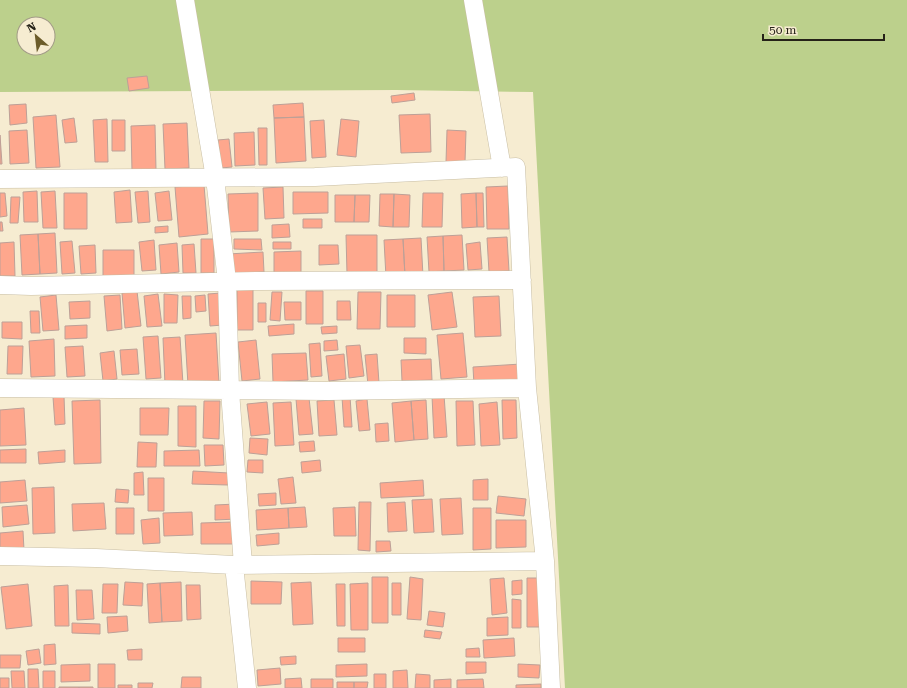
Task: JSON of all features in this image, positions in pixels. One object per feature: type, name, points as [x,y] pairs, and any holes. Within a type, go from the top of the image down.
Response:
[{"type":"street","points":[[185,0],[214,178],[227,282],[230,391],[238,565],[247,688]]},
{"type":"street","points":[[473,0],[502,168]]},
{"type":"street","points":[[0,179],[315,177],[516,167],[527,388],[545,561],[551,688]]},
{"type":"street","points":[[0,285],[31,286],[227,282],[522,280]]},
{"type":"street","points":[[0,388],[328,391],[527,388]]},
{"type":"street","points":[[0,556],[96,558],[238,565],[545,561]]},
{"type":"green space","points":[[0,0],[907,0],[907,688],[565,688],[533,92],[396,90],[0,92]]},
{"type":"building","points":[[147,76],[149,88],[129,91],[127,78]]},
{"type":"building","points":[[414,93],[415,100],[392,103],[391,96]]},
{"type":"building","points":[[303,103],[304,117],[274,118],[273,105]]},
{"type":"building","points":[[26,104],[27,123],[10,125],[9,105]]},
{"type":"building","points":[[430,114],[431,152],[401,153],[399,115]]},
{"type":"building","points":[[56,115],[60,167],[36,168],[33,117]]},
{"type":"building","points":[[304,117],[306,161],[276,163],[274,118]]},
{"type":"building","points":[[74,118],[77,142],[65,143],[62,120]]},
{"type":"building","points":[[107,119],[108,162],[95,162],[93,120]]},
{"type":"building","points":[[341,119],[359,121],[356,157],[337,155]]},
{"type":"building","points":[[112,120],[125,120],[125,151],[112,151]]},
{"type":"building","points":[[324,120],[326,157],[312,158],[310,121]]},
{"type":"building","points":[[187,123],[189,168],[165,169],[163,124]]},
{"type":"building","points":[[155,125],[156,170],[132,171],[131,126]]},
{"type":"building","points":[[258,128],[267,128],[267,165],[259,165]]},
{"type":"building","points":[[27,130],[29,163],[10,164],[9,131]]},
{"type":"building","points":[[447,130],[466,131],[465,162],[446,162]]},
{"type":"building","points":[[254,132],[255,165],[235,166],[234,133]]},
{"type":"building","points":[[0,135],[2,164],[0,164]]},
{"type":"building","points":[[229,139],[232,167],[221,168],[218,140]]},
{"type":"building","points":[[204,185],[208,234],[179,237],[175,187]]},
{"type":"building","points":[[508,186],[509,229],[487,229],[486,187]]},
{"type":"building","points":[[283,187],[284,218],[265,219],[263,188]]},
{"type":"building","points":[[130,190],[132,222],[116,223],[114,192]]},
{"type":"building","points":[[37,191],[38,222],[24,222],[23,192]]},
{"type":"building","points":[[55,191],[57,228],[43,228],[41,192]]},
{"type":"building","points":[[148,191],[150,222],[138,223],[135,192]]},
{"type":"building","points":[[169,191],[172,220],[158,221],[155,193]]},
{"type":"building","points":[[293,192],[328,192],[328,213],[293,214]]},
{"type":"building","points":[[0,193],[5,193],[7,216],[0,217]]},
{"type":"building","points":[[64,193],[87,193],[87,229],[64,229]]},
{"type":"building","points":[[258,193],[258,231],[229,232],[228,194]]},
{"type":"building","points":[[423,193],[443,193],[442,227],[422,227]]},
{"type":"building","points":[[476,193],[483,193],[484,227],[477,227]]},
{"type":"building","points":[[476,193],[477,227],[462,228],[461,194]]},
{"type":"building","points":[[380,194],[394,194],[393,227],[379,226]]},
{"type":"building","points":[[394,194],[410,195],[409,227],[393,227]]},
{"type":"building","points":[[335,195],[355,195],[354,222],[335,222]]},
{"type":"building","points":[[355,195],[370,195],[369,222],[354,222]]},
{"type":"building","points":[[11,197],[20,197],[18,223],[10,223]]},
{"type":"building","points":[[303,219],[322,219],[322,228],[303,228]]},
{"type":"building","points":[[0,222],[2,222],[3,231],[0,231]]},
{"type":"building","points":[[289,224],[290,237],[272,238],[272,225]]},
{"type":"building","points":[[168,226],[168,232],[155,233],[155,227]]},
{"type":"building","points":[[55,233],[57,273],[40,274],[38,234]]},
{"type":"building","points":[[38,234],[40,274],[22,275],[20,235]]},
{"type":"building","points":[[346,235],[377,235],[377,274],[347,274]]},
{"type":"building","points":[[462,235],[464,270],[444,271],[443,236]]},
{"type":"building","points":[[443,236],[444,271],[429,272],[427,237]]},
{"type":"building","points":[[507,237],[509,271],[489,272],[487,238]]},
{"type":"building","points":[[421,238],[423,276],[405,276],[403,239]]},
{"type":"building","points":[[201,239],[214,239],[214,273],[201,273]]},
{"type":"building","points":[[234,239],[261,239],[262,250],[234,249]]},
{"type":"building","points":[[403,239],[405,276],[386,277],[384,240]]},
{"type":"building","points":[[154,240],[156,270],[142,271],[139,242]]},
{"type":"building","points":[[72,241],[75,273],[62,274],[60,242]]},
{"type":"building","points":[[14,242],[15,276],[0,276],[0,243]]},
{"type":"building","points":[[273,242],[291,242],[291,249],[273,249]]},
{"type":"building","points":[[480,242],[482,269],[468,270],[466,244]]},
{"type":"building","points":[[177,243],[179,272],[161,274],[159,245]]},
{"type":"building","points":[[194,244],[196,273],[183,273],[182,245]]},
{"type":"building","points":[[95,245],[96,273],[81,274],[79,246]]},
{"type":"building","points":[[319,245],[338,245],[339,264],[319,265]]},
{"type":"building","points":[[103,250],[134,250],[134,277],[103,278]]},
{"type":"building","points":[[301,251],[301,274],[274,275],[274,252]]},
{"type":"building","points":[[263,252],[264,272],[229,274],[228,254]]},
{"type":"building","points":[[237,287],[253,287],[253,330],[237,330]]},
{"type":"building","points":[[137,291],[141,326],[125,328],[122,293]]},
{"type":"building","points":[[306,291],[323,291],[323,324],[306,324]]},
{"type":"building","points":[[272,292],[282,292],[280,321],[270,320]]},
{"type":"building","points":[[358,292],[381,292],[380,329],[357,329]]},
{"type":"building","points":[[452,292],[457,327],[432,330],[428,295]]},
{"type":"building","points":[[221,293],[223,325],[210,326],[208,294]]},
{"type":"building","points":[[158,294],[162,326],[147,327],[144,296]]},
{"type":"building","points":[[164,294],[178,295],[177,323],[164,323]]},
{"type":"building","points":[[56,295],[59,330],[43,331],[40,297]]},
{"type":"building","points":[[120,295],[122,329],[107,331],[104,296]]},
{"type":"building","points":[[205,295],[206,311],[196,312],[195,296]]},
{"type":"building","points":[[387,295],[415,295],[415,327],[387,327]]},
{"type":"building","points":[[182,296],[191,296],[191,318],[183,319]]},
{"type":"building","points":[[499,296],[501,336],[475,337],[473,297]]},
{"type":"building","points":[[90,301],[90,318],[70,319],[69,302]]},
{"type":"building","points":[[337,301],[350,301],[351,320],[337,320]]},
{"type":"building","points":[[284,302],[301,302],[301,320],[285,320]]},
{"type":"building","points":[[258,303],[266,303],[266,322],[258,322]]},
{"type":"building","points":[[30,311],[39,311],[40,333],[31,333]]},
{"type":"building","points":[[2,322],[22,322],[22,339],[2,338]]},
{"type":"building","points":[[294,324],[294,334],[269,336],[268,326]]},
{"type":"building","points":[[87,325],[87,338],[65,339],[65,326]]},
{"type":"building","points":[[337,326],[337,333],[322,334],[321,327]]},
{"type":"building","points":[[216,333],[219,383],[188,385],[185,335]]},
{"type":"building","points":[[463,333],[467,377],[441,379],[437,335]]},
{"type":"building","points":[[158,336],[161,378],[146,379],[143,337]]},
{"type":"building","points":[[180,337],[183,384],[165,385],[163,338]]},
{"type":"building","points":[[404,338],[426,338],[426,354],[404,353]]},
{"type":"building","points":[[54,339],[55,376],[31,377],[29,341]]},
{"type":"building","points":[[256,340],[260,379],[242,381],[238,342]]},
{"type":"building","points":[[337,340],[338,350],[324,351],[324,341]]},
{"type":"building","points":[[320,343],[322,376],[311,377],[309,344]]},
{"type":"building","points":[[360,345],[364,376],[349,378],[346,346]]},
{"type":"building","points":[[8,346],[23,346],[22,374],[7,374]]},
{"type":"building","points":[[83,346],[85,376],[67,377],[65,347]]},
{"type":"building","points":[[137,349],[139,374],[122,375],[120,350]]},
{"type":"building","points":[[114,351],[117,379],[103,381],[100,353]]},
{"type":"building","points":[[306,353],[308,380],[273,382],[272,354]]},
{"type":"building","points":[[344,354],[346,379],[329,381],[326,356]]},
{"type":"building","points":[[377,354],[379,383],[368,385],[365,355]]},
{"type":"building","points":[[431,359],[432,380],[402,381],[401,360]]},
{"type":"building","points":[[521,364],[522,382],[474,385],[473,367]]},
{"type":"building","points":[[444,395],[447,437],[434,438],[432,396]]},
{"type":"building","points":[[64,396],[65,424],[55,425],[53,397]]},
{"type":"building","points":[[350,396],[352,427],[344,427],[342,397]]},
{"type":"building","points":[[309,398],[313,434],[299,435],[296,399]]},
{"type":"building","points":[[367,399],[370,430],[359,431],[356,401]]},
{"type":"building","points":[[100,400],[101,463],[74,464],[72,401]]},
{"type":"building","points":[[334,400],[337,435],[319,436],[317,401]]},
{"type":"building","points":[[426,400],[428,439],[414,440],[411,401]]},
{"type":"building","points":[[502,400],[516,400],[517,438],[503,439]]},
{"type":"building","points":[[204,401],[220,401],[219,439],[203,438]]},
{"type":"building","points":[[411,401],[414,440],[395,442],[392,403]]},
{"type":"building","points":[[456,401],[473,401],[475,445],[457,446]]},
{"type":"building","points":[[267,402],[270,434],[251,436],[247,404]]},
{"type":"building","points":[[291,402],[294,445],[275,446],[273,403]]},
{"type":"building","points":[[497,402],[500,445],[481,446],[479,404]]},
{"type":"building","points":[[178,406],[196,406],[196,447],[178,446]]},
{"type":"building","points":[[24,408],[26,445],[0,446],[0,410]]},
{"type":"building","points":[[140,408],[169,408],[168,435],[140,435]]},
{"type":"building","points":[[388,423],[389,441],[376,442],[375,424]]},
{"type":"building","points":[[250,438],[268,439],[267,455],[249,453]]},
{"type":"building","points":[[314,441],[315,451],[300,452],[299,442]]},
{"type":"building","points":[[138,442],[157,443],[156,467],[137,467]]},
{"type":"building","points":[[204,445],[223,445],[224,465],[205,466]]},
{"type":"building","points":[[26,449],[26,463],[0,463],[0,450]]},
{"type":"building","points":[[65,450],[65,462],[39,464],[38,452]]},
{"type":"building","points":[[199,450],[200,466],[164,466],[164,451]]},
{"type":"building","points":[[248,460],[263,460],[263,473],[247,472]]},
{"type":"building","points":[[320,460],[321,471],[302,473],[301,462]]},
{"type":"building","points":[[193,471],[229,473],[228,485],[192,484]]},
{"type":"building","points":[[143,472],[144,495],[134,495],[134,473]]},
{"type":"building","points":[[293,477],[296,503],[281,504],[278,479]]},
{"type":"building","points":[[148,478],[164,478],[164,511],[148,511]]},
{"type":"building","points":[[488,479],[488,500],[473,500],[473,480]]},
{"type":"building","points":[[25,480],[27,501],[0,503],[0,482]]},
{"type":"building","points":[[423,480],[424,496],[381,498],[380,483]]},
{"type":"building","points":[[54,487],[55,533],[33,534],[32,488]]},
{"type":"building","points":[[116,489],[129,490],[128,503],[115,502]]},
{"type":"building","points":[[276,493],[276,505],[259,506],[258,494]]},
{"type":"building","points":[[498,496],[526,499],[524,516],[496,513]]},
{"type":"building","points":[[461,498],[463,534],[442,535],[440,499]]},
{"type":"building","points":[[432,499],[434,532],[414,533],[412,500]]},
{"type":"building","points":[[359,502],[371,502],[370,551],[358,550]]},
{"type":"building","points":[[405,502],[407,531],[388,532],[387,503]]},
{"type":"building","points":[[104,503],[106,529],[73,531],[72,504]]},
{"type":"building","points":[[236,504],[237,519],[215,520],[215,505]]},
{"type":"building","points":[[27,505],[29,524],[3,527],[2,507]]},
{"type":"building","points":[[305,507],[307,527],[289,528],[288,508]]},
{"type":"building","points":[[355,507],[356,536],[334,536],[333,508]]},
{"type":"building","points":[[116,508],[134,508],[134,534],[116,534]]},
{"type":"building","points":[[288,508],[289,528],[257,530],[256,510]]},
{"type":"building","points":[[473,508],[491,508],[491,549],[473,550]]},
{"type":"building","points":[[192,512],[193,535],[164,536],[163,513]]},
{"type":"building","points":[[159,518],[160,543],[143,544],[141,520]]},
{"type":"building","points":[[496,520],[526,520],[526,547],[496,548]]},
{"type":"building","points":[[232,522],[233,544],[201,544],[201,523]]},
{"type":"building","points":[[23,531],[24,550],[0,552],[0,533]]},
{"type":"building","points":[[279,533],[279,544],[257,546],[256,535]]},
{"type":"building","points":[[376,541],[390,541],[391,551],[376,552]]},
{"type":"building","points":[[372,577],[388,577],[388,623],[372,623]]},
{"type":"building","points":[[410,577],[423,579],[421,620],[407,619]]},
{"type":"building","points":[[504,578],[507,613],[492,615],[490,579]]},
{"type":"building","points":[[527,578],[543,578],[543,627],[527,627]]},
{"type":"building","points":[[522,580],[522,594],[512,595],[512,581]]},
{"type":"building","points":[[251,581],[282,582],[281,604],[251,604]]},
{"type":"building","points":[[125,582],[143,583],[142,606],[123,605]]},
{"type":"building","points":[[181,582],[182,621],[162,622],[160,583]]},
{"type":"building","points":[[311,582],[313,624],[293,625],[291,583]]},
{"type":"building","points":[[160,583],[162,622],[149,623],[147,584]]},
{"type":"building","points":[[368,583],[368,630],[351,630],[350,584]]},
{"type":"building","points":[[392,583],[401,583],[401,615],[392,615]]},
{"type":"building","points":[[28,584],[32,626],[6,629],[1,587]]},
{"type":"building","points":[[103,584],[118,584],[117,613],[102,613]]},
{"type":"building","points":[[336,584],[345,584],[345,626],[337,626]]},
{"type":"building","points":[[68,585],[69,626],[55,626],[54,586]]},
{"type":"building","points":[[186,585],[200,585],[201,619],[187,620]]},
{"type":"building","points":[[76,590],[92,590],[94,619],[77,620]]},
{"type":"building","points":[[512,599],[521,600],[521,628],[512,628]]},
{"type":"building","points":[[429,611],[445,613],[443,627],[427,625]]},
{"type":"building","points":[[127,616],[128,631],[108,633],[107,617]]},
{"type":"building","points":[[508,617],[508,635],[487,636],[487,618]]},
{"type":"building","points":[[72,623],[100,624],[100,634],[72,633]]},
{"type":"building","points":[[425,630],[442,632],[440,639],[424,637]]},
{"type":"building","points":[[338,638],[365,638],[365,652],[338,652]]},
{"type":"building","points":[[514,638],[515,656],[484,658],[483,640]]},
{"type":"building","points":[[55,644],[56,664],[44,665],[44,645]]},
{"type":"building","points":[[479,648],[480,657],[466,657],[466,649]]},
{"type":"building","points":[[39,649],[41,663],[28,665],[26,651]]},
{"type":"building","points":[[142,649],[142,660],[128,660],[127,650]]},
{"type":"building","points":[[0,655],[21,655],[20,668],[0,668]]},
{"type":"building","points":[[296,656],[296,664],[281,665],[280,657]]},
{"type":"building","points":[[466,662],[486,662],[486,673],[466,674]]},
{"type":"building","points":[[90,664],[90,681],[61,682],[61,665]]},
{"type":"building","points":[[98,664],[115,664],[115,688],[98,688]]},
{"type":"building","points":[[367,664],[367,676],[336,677],[336,665]]},
{"type":"building","points":[[518,664],[540,665],[539,678],[518,677]]},
{"type":"building","points":[[280,668],[281,684],[258,686],[257,670]]},
{"type":"building","points":[[28,669],[38,669],[39,688],[28,688]]},
{"type":"building","points":[[407,670],[408,688],[393,688],[393,671]]},
{"type":"building","points":[[11,671],[24,671],[25,688],[12,688]]},
{"type":"building","points":[[43,671],[55,671],[55,688],[43,688]]},
{"type":"building","points":[[374,674],[386,674],[386,688],[374,688]]},
{"type":"building","points":[[416,674],[430,675],[430,688],[415,688]]},
{"type":"building","points":[[182,677],[201,677],[201,688],[181,688]]},
{"type":"building","points":[[0,678],[9,678],[9,688],[0,688]]},
{"type":"building","points":[[301,678],[302,688],[285,688],[285,679]]},
{"type":"building","points":[[311,679],[333,679],[333,688],[311,688]]},
{"type":"building","points":[[451,679],[451,688],[434,688],[434,680]]},
{"type":"building","points":[[483,679],[484,688],[457,688],[457,680]]},
{"type":"building","points":[[337,682],[354,682],[354,688],[337,688]]},
{"type":"building","points":[[354,682],[368,682],[367,688],[354,688]]},
{"type":"building","points":[[138,683],[153,683],[152,688],[138,688]]},
{"type":"building","points":[[541,684],[541,688],[516,688],[516,685]]},
{"type":"building","points":[[118,685],[132,685],[132,688],[118,688]]},
{"type":"building","points":[[79,687],[79,688],[59,688]]},
{"type":"building","points":[[93,687],[93,688],[79,688]]}]
